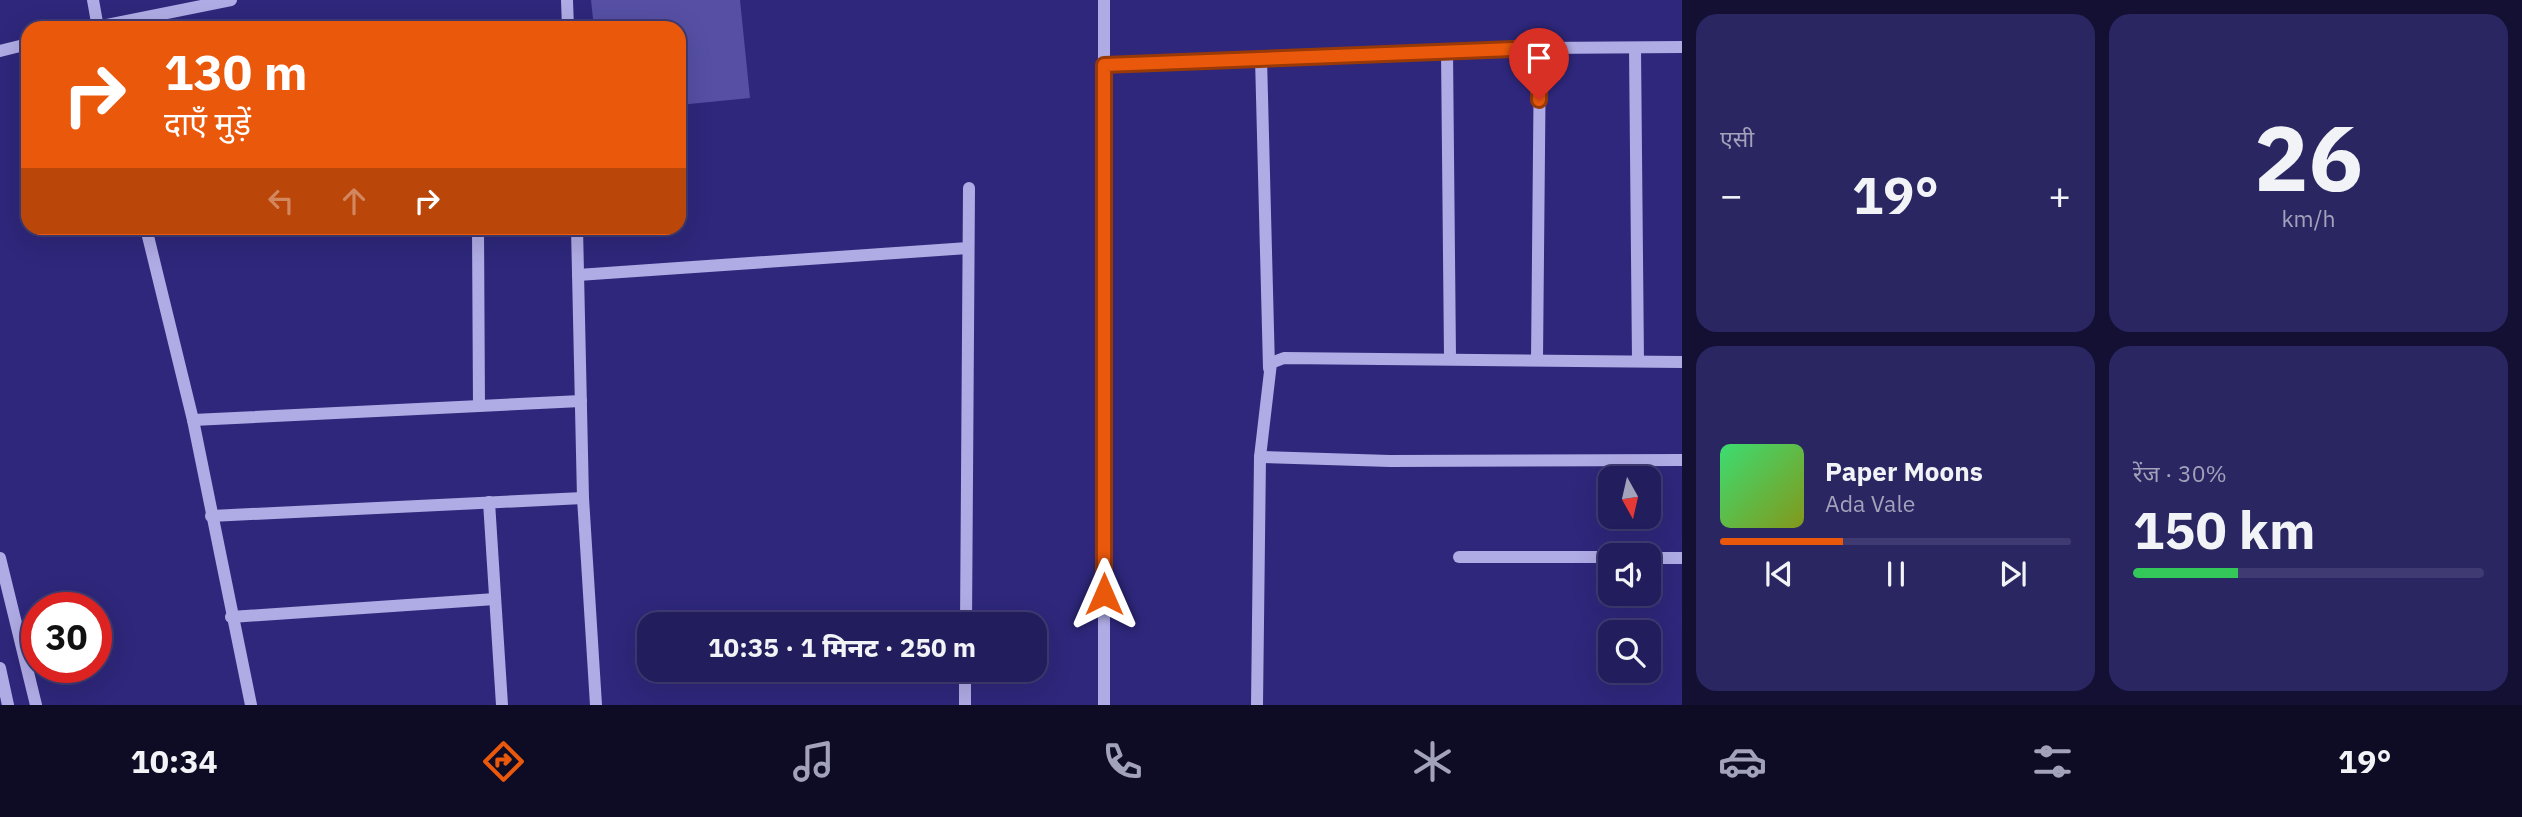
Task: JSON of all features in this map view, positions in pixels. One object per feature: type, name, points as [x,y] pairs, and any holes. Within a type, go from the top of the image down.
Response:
[{"type":"street","points":[[93,0],[95,21]]},
{"type":"street","points":[[130,21],[231,0]]},
{"type":"street","points":[[566,0],[568,21]]},
{"type":"street","points":[[1104,0],[1104,705]]},
{"type":"street","points":[[0,51],[21,46]]},
{"type":"street","points":[[1104,65],[1540,48],[1682,47]]},
{"type":"street","points":[[1538,359],[1540,48]]},
{"type":"street","points":[[1635,48],[1638,361]]},
{"type":"street","points":[[1447,51],[1450,358]]},
{"type":"street","points":[[1257,705],[1260,457],[1269,368],[1261,58]]},
{"type":"street","points":[[965,612],[969,188]]},
{"type":"street","points":[[148,235],[193,420],[251,705]]},
{"type":"street","points":[[478,235],[480,406]]},
{"type":"street","points":[[577,235],[583,498],[596,705]]},
{"type":"street","points":[[578,275],[968,248]]},
{"type":"street","points":[[1269,368],[1271,363],[1283,358],[1682,362]]},
{"type":"street","points":[[193,420],[581,401]]},
{"type":"street","points":[[1260,457],[1390,461],[1682,460]]},
{"type":"street","points":[[211,516],[583,498]]},
{"type":"street","points":[[489,502],[502,705]]},
{"type":"street","points":[[1460,557],[1598,557]]},
{"type":"street","points":[[0,558],[36,705]]},
{"type":"street","points":[[1661,558],[1682,558]]},
{"type":"street","points":[[231,617],[495,599]]},
{"type":"street","points":[[0,668],[9,705]]},
{"type":"street","points":[[965,682],[965,705]]},
{"type":"building","points":[[591,0],[740,0],[750,98],[686,104],[686,21],[593,21]]},
{"type":"route","points":[[1104,594],[1104,65],[1540,48],[1539,100]]}]
